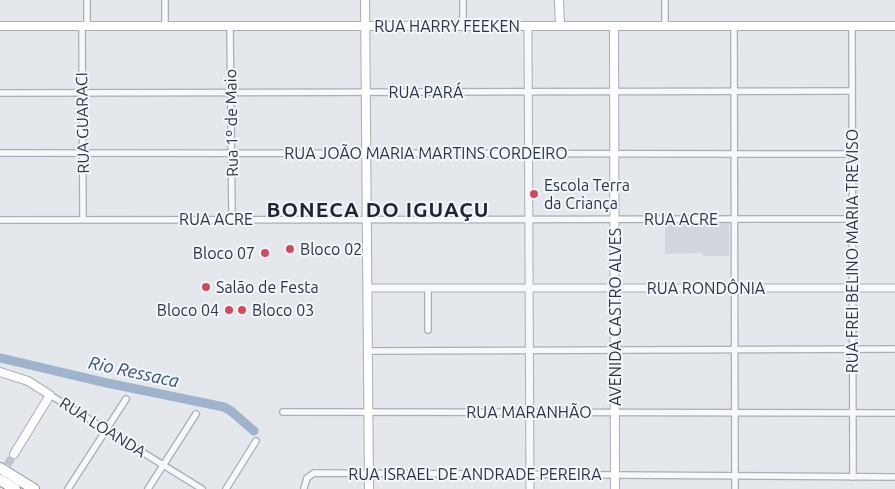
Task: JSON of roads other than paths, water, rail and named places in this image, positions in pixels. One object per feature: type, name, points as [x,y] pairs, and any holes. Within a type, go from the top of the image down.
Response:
[{"type":"highway","points":[[0,468],[34,489]]},
{"type":"highway","points":[[0,480],[15,489]]},
{"type":"main road","points":[[365,0],[369,489]]},
{"type":"main road","points":[[559,0],[560,26]]},
{"type":"main road","name":"RUA HARRY FEEKEN","points":[[0,26],[895,26]]},
{"type":"main road","name":"AVENIDA CASTRO ALVES","points":[[614,26],[615,489]]},
{"type":"main road","name":"RUA LOANDA","points":[[0,372],[28,381],[50,395]]},
{"type":"main road","points":[[14,454],[50,395]]},
{"type":"street","name":"RUA GUARACI","points":[[84,220],[82,92],[84,26],[87,0]]},
{"type":"street","points":[[165,0],[165,26]]},
{"type":"street","points":[[463,0],[463,26]]},
{"type":"street","points":[[665,0],[665,26]]},
{"type":"street","name":"Rua 1º de Maio","points":[[230,26],[232,219]]},
{"type":"street","points":[[528,26],[530,489]]},
{"type":"street","points":[[734,26],[735,489]]},
{"type":"street","name":"RUA FREI BELINO MARIA TREVISO","points":[[852,26],[853,477]]},
{"type":"street","name":"RUA PARÁ","points":[[0,93],[852,91]]},
{"type":"street","name":"RUA JOÃO MARIA MARTINS CORDEIRO","points":[[0,153],[852,154]]},
{"type":"street","name":"RUA ACRE","points":[[0,220],[852,219]]},
{"type":"street","name":"RUA RONDÔNIA","points":[[368,288],[895,288]]},
{"type":"street","points":[[428,288],[428,330]]},
{"type":"street","points":[[368,351],[895,350]]},
{"type":"street","name":"RUA LOANDA","points":[[50,395],[202,489]]},
{"type":"street","points":[[68,489],[126,399]]},
{"type":"street","name":"RUA MARANHÃO","points":[[283,412],[895,412]]},
{"type":"street","points":[[148,489],[196,414]]},
{"type":"street","points":[[226,489],[256,441]]},
{"type":"street","name":"RUA ISRAEL DE ANDRADE PEREIRA","points":[[304,488],[307,478],[314,474],[895,477]]},
{"type":"waterway","name":"Rio Ressaca","points":[[0,358],[107,383],[224,407],[254,431]]},
{"type":"tunnel","points":[[1,475],[14,454]]},
{"type":"place","name":"Escola Terra da Criança","points":[[534,194]]},
{"type":"place","name":"Bloco 02","points":[[290,249]]},
{"type":"place","name":"Bloco 07","points":[[265,253]]},
{"type":"place","name":"Salão de Festa","points":[[206,287]]},
{"type":"place","name":"Bloco 04","points":[[229,310]]},
{"type":"place","name":"Bloco 03","points":[[242,310]]},
{"type":"district","name":"BONECA DO IGUAÇU","points":[[378,209]]}]
